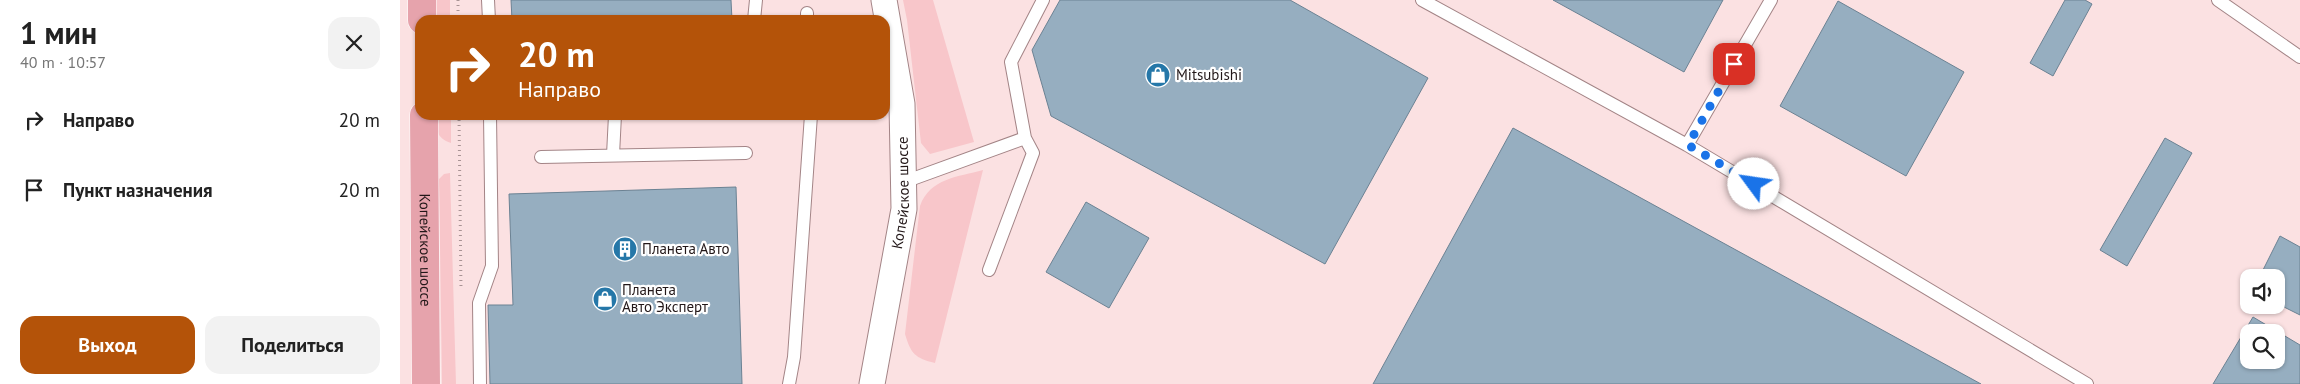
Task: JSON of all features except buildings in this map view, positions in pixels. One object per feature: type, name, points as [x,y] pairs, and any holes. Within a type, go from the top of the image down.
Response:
[{"type":"main road","points":[[422,0],[422,15]]},
{"type":"main road","name":"Копейское шоссе","points":[[424,120],[426,384]]},
{"type":"street","name":"Копейское шоссе","points":[[884,0],[887,15]]},
{"type":"street","name":"Копейское шоссе","points":[[872,384],[904,209],[902,104],[890,35]]},
{"type":"lane","points":[[488,0],[489,15]]},
{"type":"lane","points":[[754,15],[756,0]]},
{"type":"lane","points":[[989,270],[1033,152],[1025,138],[1011,62],[1043,0]]},
{"type":"lane","points":[[1422,0],[1688,145],[2088,384]]},
{"type":"lane","points":[[1688,145],[1771,0]]},
{"type":"lane","points":[[2218,0],[2300,57]]},
{"type":"lane","points":[[480,384],[479,303],[492,266],[490,120]]},
{"type":"lane","points":[[613,155],[615,120]]},
{"type":"lane","points":[[789,384],[794,357],[811,120]]},
{"type":"lane","points":[[904,182],[1025,138]]},
{"type":"lane","points":[[541,157],[746,153]]},
{"type":"path","points":[[458,0],[458,15]]},
{"type":"path","points":[[460,120],[461,294]]},
{"type":"shaded area","points":[[435,0],[450,0],[450,15],[435,15]]},
{"type":"shaded area","points":[[903,0],[933,0],[974,142],[930,154],[921,143]]},
{"type":"shaded area","points":[[436,120],[451,120],[451,143],[440,136]]},
{"type":"shaded area","points":[[983,170],[935,363],[918,357],[909,346],[905,334],[920,206],[925,197],[938,184],[955,177]]},
{"type":"shaded area","points":[[450,173],[456,384],[442,384],[439,179],[444,174]]},
{"type":"place","name":"Mitsubishi","points":[[1158,75]]},
{"type":"place","name":"Планета Авто","points":[[625,249]]},
{"type":"place","name":"Планета Авто Эксперт","points":[[605,299]]},
{"type":"route","points":[[1734,64],[1688,145],[1754,184]]}]
